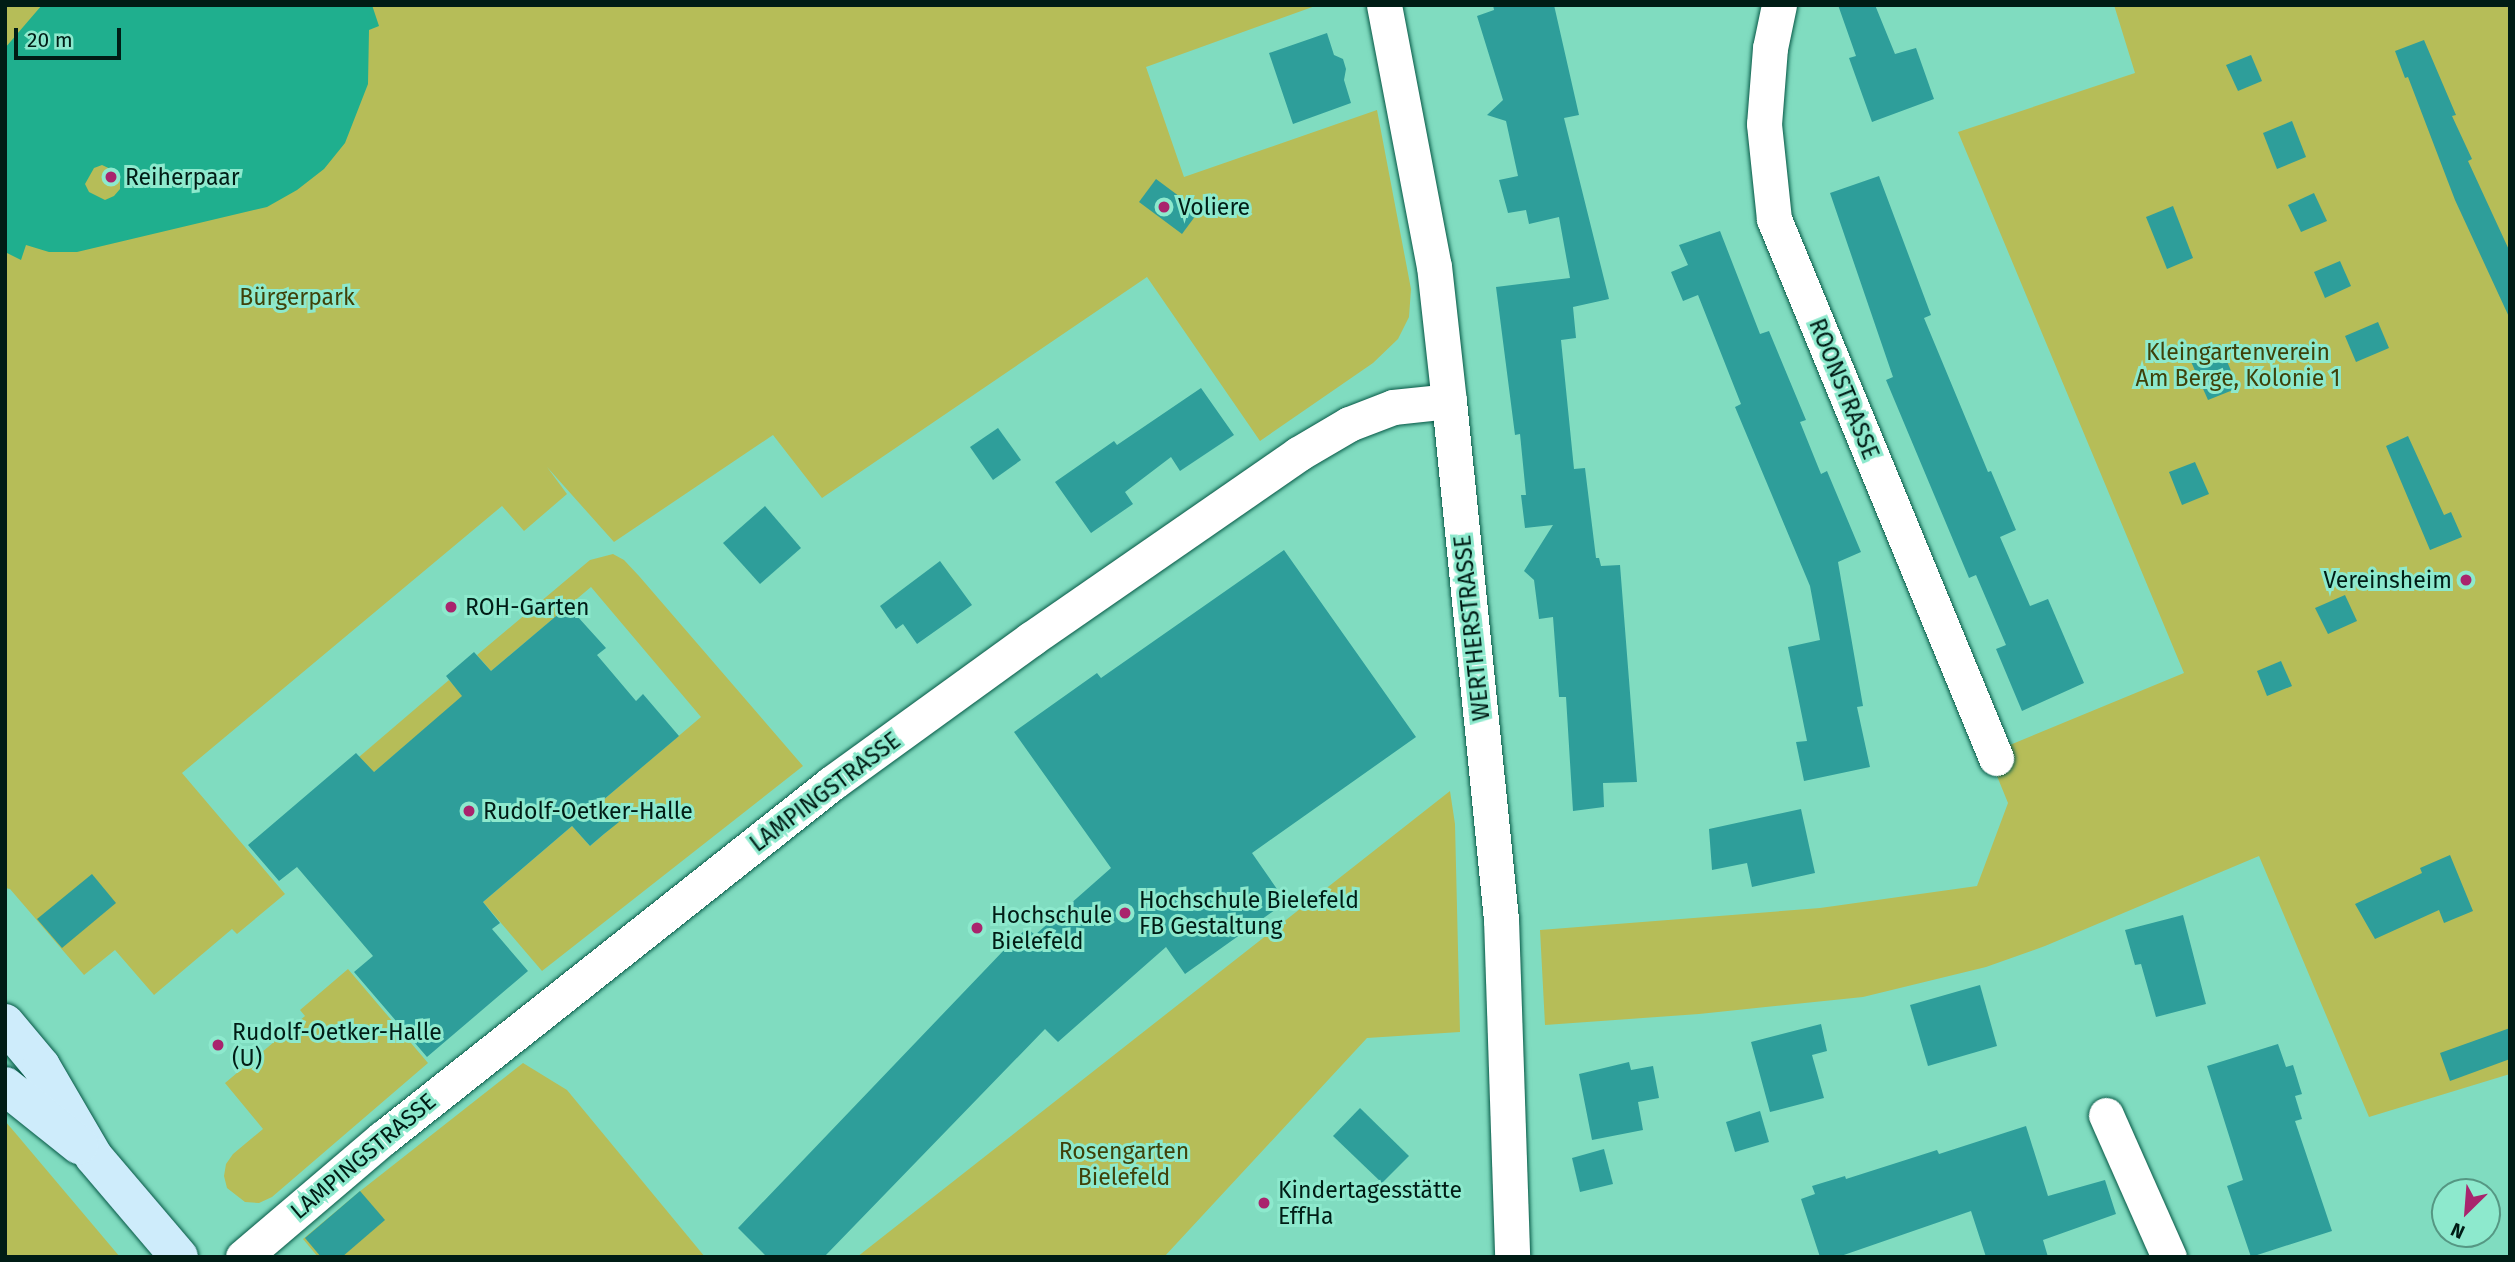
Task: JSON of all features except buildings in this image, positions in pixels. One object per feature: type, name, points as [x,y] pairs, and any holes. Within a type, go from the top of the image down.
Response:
[{"type":"main road","points":[[5,1023],[41,1066],[94,1157],[179,1257]]},
{"type":"main road","points":[[5,1086],[94,1157]]},
{"type":"street","name":"WERTHERSTRASSE","points":[[1384,5],[1434,266],[1449,401],[1501,919],[1512,1257]]},
{"type":"street","name":"ROONSTRASSE","points":[[1779,5],[1770,48],[1763,124],[1774,219],[1996,758]]},
{"type":"street","name":"LAMPINGSTRASSE","points":[[243,1257],[414,1113],[832,783],[1031,639],[1298,454],[1349,424],[1393,407],[1449,401]]},
{"type":"street","points":[[2106,1115],[2169,1257]]},
{"type":"green space","name":"Bürgerpark","points":[[5,5],[1318,5],[1146,67],[1184,177],[1377,110],[1411,289],[1409,317],[1398,339],[1373,363],[1260,441],[1147,277],[822,498],[773,435],[614,542],[547,467],[567,494],[524,531],[502,506],[182,773],[285,894],[237,934],[232,929],[154,995],[115,950],[84,975],[10,889],[5,888]]},
{"type":"green space","name":"Kleingartenverein Am Berge, Kolonie 1","points":[[2114,5],[2510,5],[2510,1074],[2369,1117],[2259,856],[2045,946],[1986,967],[1863,997],[1699,1014],[1545,1025],[1540,930],[1820,908],[1977,886],[2008,803],[1988,754],[2184,673],[1958,132],[2135,73]]},
{"type":"green space","points":[[613,554],[624,560],[639,576],[803,766],[542,971],[483,902],[572,826],[590,846],[619,821],[602,801],[701,717],[591,587],[491,671],[477,655],[590,560]]},
{"type":"green space","points":[[449,680],[463,696],[373,773],[359,757]]},
{"type":"green space","name":"Rosengarten Bielefeld","points":[[1450,791],[1455,824],[1460,1032],[1367,1038],[1164,1257],[857,1257]]},
{"type":"green space","points":[[348,969],[428,1063],[272,1197],[259,1203],[245,1202],[227,1188],[224,1176],[226,1164],[233,1154],[263,1129],[225,1083],[305,1016],[300,1010]]},
{"type":"green space","points":[[523,1063],[567,1090],[705,1257],[318,1257],[303,1239]]},
{"type":"green space","points":[[5,1121],[17,1135],[120,1257],[5,1257]]},
{"type":"shaded area","points":[[42,5],[372,5],[379,26],[369,30],[368,84],[345,143],[324,169],[297,190],[267,207],[77,252],[49,252],[26,245],[21,260],[5,252],[5,48]],"holes":[[[102,165],[117,172],[120,189],[114,196],[105,200],[89,192],[85,184],[94,168]]]},
{"type":"place","name":"Reiherpaar","points":[[111,177]]},
{"type":"place","name":"Voliere","points":[[1164,207]]},
{"type":"place","name":"Vereinsheim","points":[[2466,580]]},
{"type":"place","name":"ROH-Garten","points":[[451,607]]},
{"type":"place","name":"Rudolf-Oetker-Halle","points":[[469,811]]},
{"type":"place","name":"Hochschule Bielefeld FB Gestaltung","points":[[1125,913]]},
{"type":"place","name":"Hochschule Bielefeld","points":[[977,928]]},
{"type":"place","name":"Rudolf-Oetker-Halle (U)","points":[[218,1045]]},
{"type":"place","name":"Kindertagesstätte EffHa","points":[[1264,1203]]}]
